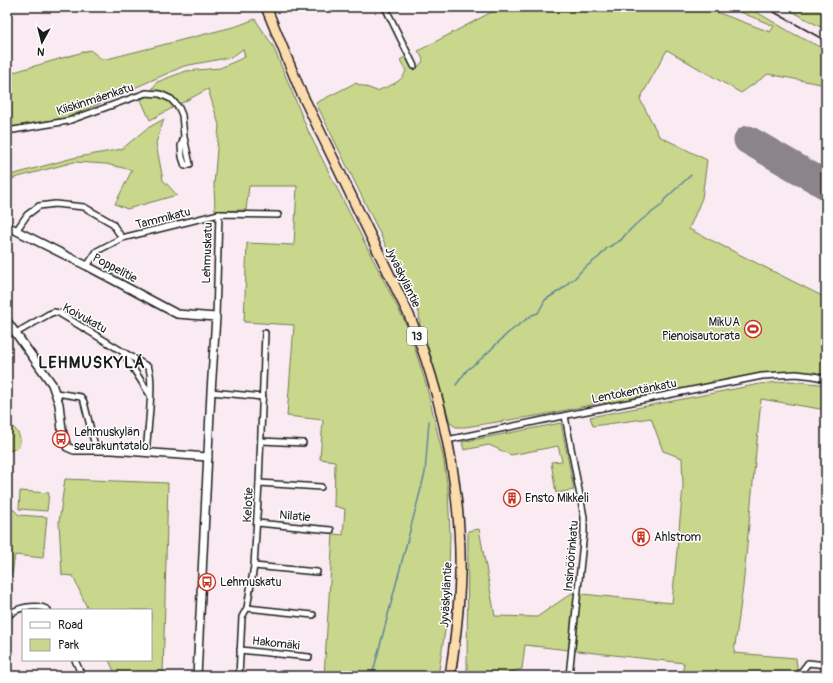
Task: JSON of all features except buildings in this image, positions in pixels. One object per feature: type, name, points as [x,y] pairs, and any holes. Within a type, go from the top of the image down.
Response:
[{"type":"highway","name":"Jyväskyläntie","points":[[267,7],[303,97],[415,330],[433,385],[447,440],[458,513],[460,576],[458,612],[450,676]]},
{"type":"street","points":[[385,7],[414,66]]},
{"type":"street","name":"Kiiskinmäenkatu","points":[[7,131],[68,121],[146,93],[160,94],[171,99],[182,115],[184,137],[190,164],[185,166],[180,146],[184,137]]},
{"type":"street","points":[[16,231],[27,215],[39,206],[55,204],[84,207],[112,223],[122,238]]},
{"type":"street","name":"Tammikatu","points":[[87,266],[97,251],[122,238],[219,214],[278,215]]},
{"type":"street","name":"Lehmuskatu","points":[[198,676],[211,392],[216,317],[219,214]]},
{"type":"street","name":"Poppelitie","points":[[7,226],[87,266],[177,314],[216,317]]},
{"type":"street","name":"Koivukatu","points":[[16,333],[49,314],[54,312],[59,313],[148,367],[151,370],[146,453]]},
{"type":"street","points":[[7,321],[52,384],[59,404],[62,430],[67,447],[74,450],[112,450],[208,457]]},
{"type":"street","name":"Kelotie","points":[[239,676],[242,617],[247,608],[254,566],[265,332]]},
{"type":"street","name":"Koivukatu","points":[[123,352],[150,395]]},
{"type":"street","name":"Lentokentänkatu","points":[[447,440],[762,376],[796,374],[826,379]]},
{"type":"street","points":[[211,392],[263,397]]},
{"type":"street","points":[[56,394],[81,397],[84,402],[96,450]]},
{"type":"street","name":"Insinöörinkatu","points":[[565,416],[584,517],[584,532],[569,676]]},
{"type":"street","points":[[261,441],[303,443]]},
{"type":"street","points":[[259,483],[321,487]]},
{"type":"street","name":"Nilatie","points":[[257,523],[331,530]]},
{"type":"street","points":[[254,566],[317,572]]},
{"type":"street","points":[[7,618],[9,614],[27,607],[44,607],[47,609]]},
{"type":"street","points":[[247,608],[313,615]]},
{"type":"street","name":"Hakomäki","points":[[240,650],[309,657]]},
{"type":"street","points":[[75,661],[82,676]]},
{"type":"street","points":[[798,676],[808,663],[826,665]]},
{"type":"green space","points":[[501,7],[703,7],[770,32],[774,26],[728,7],[748,7],[792,33],[826,50],[826,85],[768,74],[741,93],[667,50],[640,99],[659,136],[707,160],[702,198],[689,229],[826,298],[826,377],[798,372],[772,373],[718,383],[717,380],[712,381],[710,384],[611,403],[605,404],[605,402],[542,415],[465,427],[456,427],[450,423],[426,340],[420,325],[419,313],[316,103],[355,83],[377,91],[394,84],[404,75],[406,71],[400,60],[405,57],[413,68],[419,66],[423,61],[418,51]]},
{"type":"green space","points":[[784,7],[826,7],[826,30]]},
{"type":"green space","points":[[255,19],[273,46],[309,133],[409,330],[426,384],[443,456],[448,490],[450,534],[448,611],[438,676],[324,676],[333,534],[343,535],[345,509],[334,506],[335,461],[320,459],[323,420],[287,416],[294,325],[244,322],[247,243],[294,245],[297,186],[249,186],[246,210],[215,211],[214,185],[219,125],[208,89],[150,120],[141,100],[150,93],[157,82],[186,71],[220,68],[245,57],[243,49],[232,57],[184,66],[69,117],[7,128],[7,74],[90,50],[103,60],[237,26]]},
{"type":"green space","points":[[164,119],[156,143],[163,180],[177,195],[127,209],[115,204],[132,170],[106,164],[74,162],[7,180],[7,176],[73,158],[122,149],[146,129]]},
{"type":"green space","points":[[789,381],[826,386],[826,410],[761,399],[743,587],[734,653],[796,658],[798,676],[682,676],[684,663],[525,645],[522,669],[495,676],[467,676],[468,531],[479,529],[495,616],[537,617],[572,593],[672,603],[683,487],[682,458],[663,451],[651,418],[593,426],[590,417],[760,384]]},
{"type":"green space","points":[[7,422],[16,430],[20,437],[20,444],[18,448],[9,451],[7,447]]},
{"type":"green space","points":[[561,423],[574,490],[556,493],[551,462],[562,461],[558,446],[511,455],[489,445],[464,450],[462,442]]},
{"type":"green space","points":[[65,479],[168,483],[163,676],[116,676],[109,661],[152,661],[152,609],[88,609],[73,576],[62,575],[59,522]]},
{"type":"green space","points":[[20,491],[49,493],[47,511],[19,509]]},
{"type":"green space","points":[[7,507],[14,510],[19,515],[47,517],[43,558],[15,555],[12,574],[7,579]]},
{"type":"waterway","points":[[456,385],[467,370],[481,359],[508,333],[532,315],[538,313],[545,300],[565,287],[607,248],[621,240],[636,224],[662,205],[665,199],[691,175]]},
{"type":"waterway","points":[[372,676],[425,473],[429,421]]},
{"type":"runway","points":[[748,140],[826,185]]},
{"type":"railway","points":[[765,7],[826,41]]},
{"type":"place","name":"MikUA Pienoisautorata","points":[[753,329]]},
{"type":"place","name":"Lehmuskylän seurakuntatalo","points":[[61,439]]},
{"type":"place","name":"Ensto Mikkeli","points":[[512,498]]},
{"type":"place","name":"Ahlstrom","points":[[641,537]]},
{"type":"place","name":"Lehmuskatu","points":[[207,582]]},
{"type":"district","name":"LEHMUSKYLÄ","points":[[92,362]]}]
